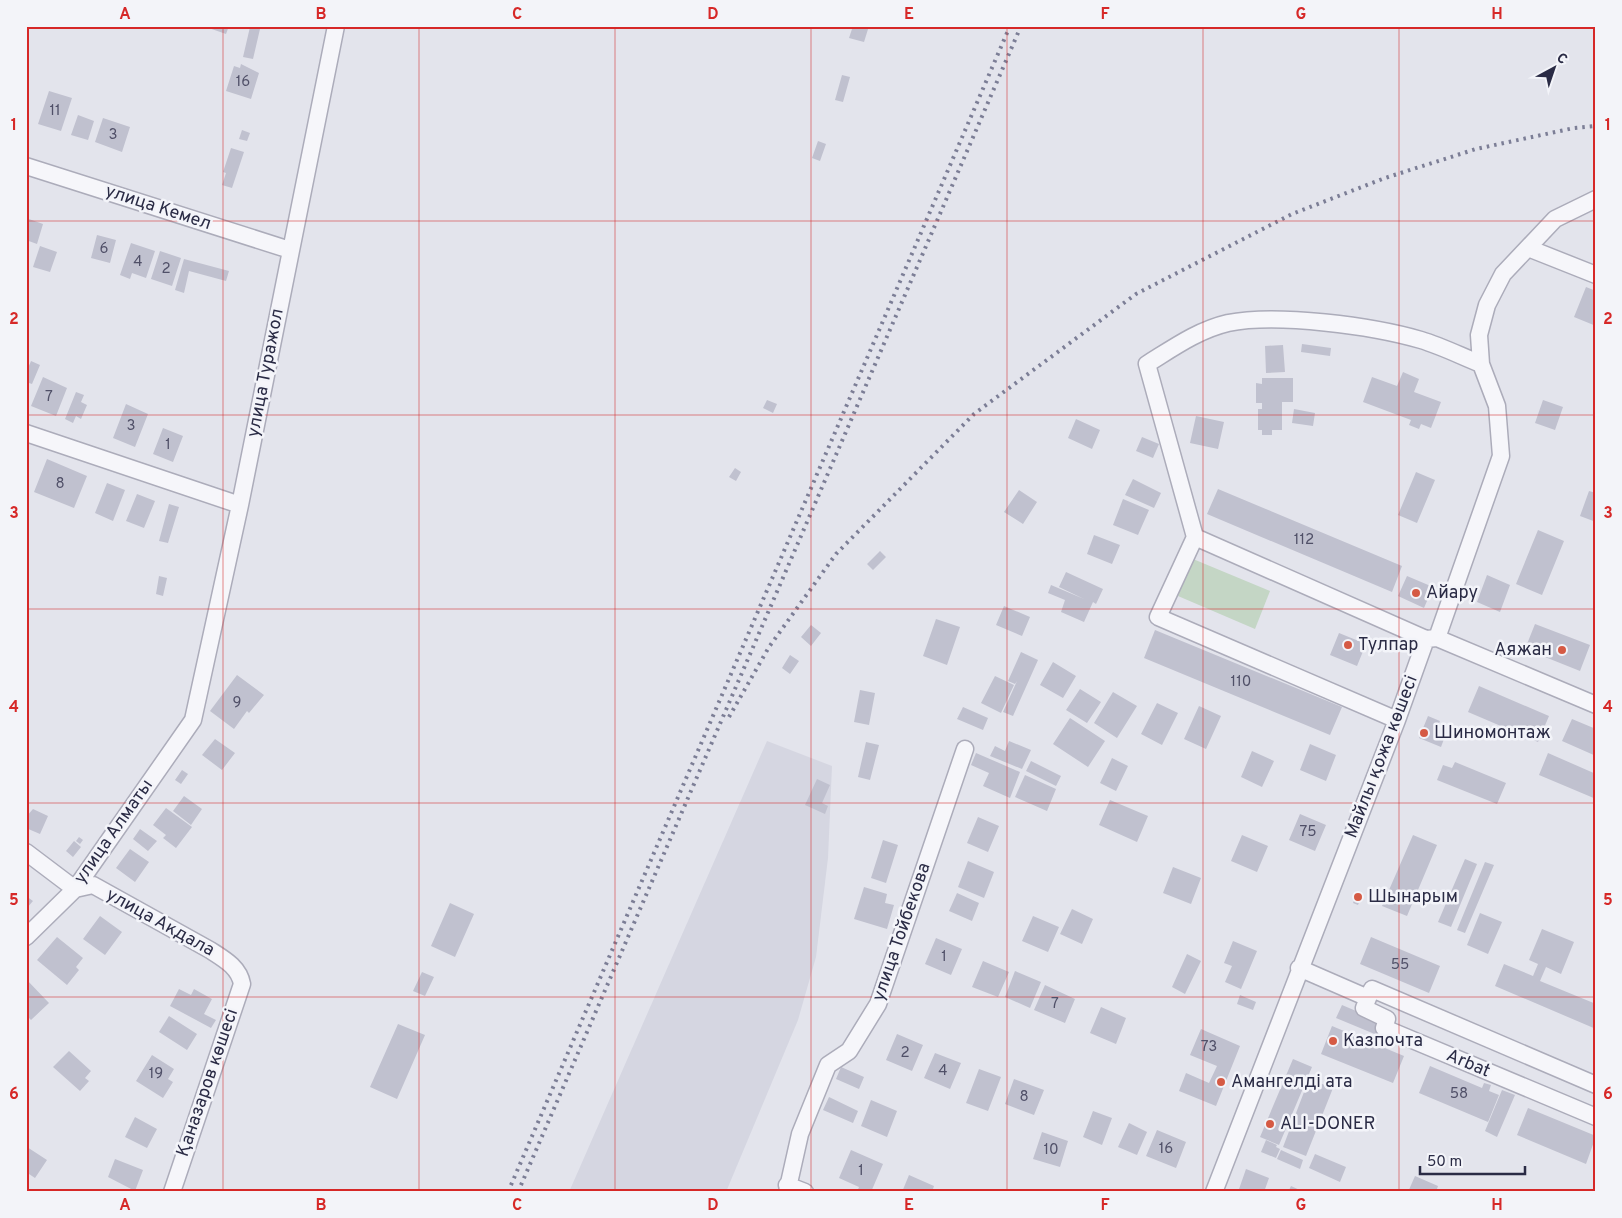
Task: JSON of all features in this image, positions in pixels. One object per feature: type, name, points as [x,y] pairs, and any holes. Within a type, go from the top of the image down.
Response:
[{"type":"street","name":"улица Туражол","points":[[193,720],[240,505],[336,26]]},
{"type":"street","name":"улица Кемел","points":[[26,166],[290,250]]},
{"type":"street","name":"Майлы қожа көшесі","points":[[1214,1192],[1299,968],[1397,720],[1432,638],[1501,456],[1497,406],[1481,364],[1479,335],[1487,305],[1503,274],[1555,219],[1596,200]]},
{"type":"street","points":[[1528,248],[1596,275]]},
{"type":"street","points":[[1397,720],[1158,618],[1195,537],[1147,364],[1196,334],[1228,323],[1260,320],[1351,326],[1421,340],[1481,364]]},
{"type":"street","points":[[26,433],[240,505]]},
{"type":"street","points":[[1195,537],[1432,638],[1596,705]]},
{"type":"street","name":"улица Алматы","points":[[26,937],[75,890],[193,720]]},
{"type":"street","name":"улица Тойбекова","points":[[787,1188],[800,1134],[828,1065],[849,1051],[878,1004],[965,749]]},
{"type":"street","points":[[26,852],[75,890]]},
{"type":"street","name":"улица Акдала","points":[[75,890],[93,885],[219,955],[241,974]]},
{"type":"street","points":[[1299,968],[1368,998]]},
{"type":"street","name":"Қаназаров көшесі","points":[[172,1192],[242,984],[241,974]]},
{"type":"street","name":"Arbat","points":[[1596,1085],[1372,989],[1364,1008],[1387,1019],[1384,1028],[1596,1118]]},
{"type":"street","points":[[787,1188],[805,1192]]},
{"type":"shaded area","points":[[767,741],[832,766],[828,858],[816,957],[798,1020],[726,1192],[569,1192]]},
{"type":"green space","points":[[1193,559],[1270,591],[1255,629],[1178,596]]},
{"type":"building","points":[[203,26],[229,26],[226,34]]},
{"type":"building","points":[[853,26],[869,26],[864,42],[849,38]]},
{"type":"building","points":[[250,27],[260,29],[253,59],[243,57]]},
{"type":"building","points":[[241,64],[259,73],[251,99],[226,91],[234,66],[240,68]]},
{"type":"building","points":[[842,75],[850,77],[843,102],[835,100]]},
{"type":"building","points":[[49,91],[72,98],[61,131],[38,124]]},
{"type":"building","points":[[78,115],[94,121],[88,140],[71,135]]},
{"type":"building","points":[[103,118],[130,127],[122,152],[95,142]]},
{"type":"building","points":[[242,130],[250,133],[247,141],[239,139]]},
{"type":"building","points":[[818,141],[826,144],[820,161],[812,158]]},
{"type":"building","points":[[231,148],[244,152],[232,188],[222,185],[226,173],[223,172]]},
{"type":"building","points":[[26,218],[43,224],[37,244],[26,240],[29,231],[26,230]]},
{"type":"building","points":[[97,235],[116,240],[110,263],[91,258]]},
{"type":"building","points":[[131,243],[155,251],[146,278],[132,273],[130,279],[120,275]]},
{"type":"building","points":[[40,246],[57,252],[50,272],[33,267]]},
{"type":"building","points":[[160,251],[181,258],[172,286],[151,279]]},
{"type":"building","points":[[184,259],[229,271],[226,281],[189,271],[184,293],[175,290]]},
{"type":"building","points":[[1586,287],[1596,291],[1596,326],[1574,317]]},
{"type":"building","points":[[1302,344],[1331,348],[1330,356],[1301,352]]},
{"type":"building","points":[[1283,345],[1285,372],[1266,373],[1265,346]]},
{"type":"building","points":[[31,361],[40,365],[32,384],[26,382],[26,373]]},
{"type":"building","points":[[1403,372],[1419,379],[1414,392],[1441,402],[1431,428],[1421,424],[1419,429],[1409,425],[1411,420],[1363,402],[1372,377],[1397,386]]},
{"type":"building","points":[[43,377],[67,388],[56,416],[31,406]]},
{"type":"building","points":[[1262,378],[1293,378],[1293,402],[1282,402],[1282,430],[1272,430],[1272,435],[1262,435],[1262,430],[1258,430],[1258,409],[1262,409],[1262,403],[1256,403],[1256,383],[1262,384]]},
{"type":"building","points":[[76,392],[84,395],[81,402],[87,405],[81,419],[76,416],[73,423],[65,419]]},
{"type":"building","points":[[767,400],[777,404],[773,413],[763,408]]},
{"type":"building","points":[[1543,400],[1563,407],[1555,430],[1535,423]]},
{"type":"building","points":[[126,404],[148,414],[135,447],[113,438]]},
{"type":"building","points":[[1294,409],[1315,413],[1313,426],[1292,423]]},
{"type":"building","points":[[1196,416],[1224,422],[1218,449],[1190,443]]},
{"type":"building","points":[[1076,419],[1100,430],[1092,449],[1068,438]]},
{"type":"building","points":[[163,428],[183,436],[173,462],[153,454]]},
{"type":"building","points":[[1142,437],[1159,444],[1153,458],[1136,451]]},
{"type":"building","points":[[47,459],[87,476],[74,508],[34,492]]},
{"type":"building","points":[[735,468],[741,472],[736,481],[729,477]]},
{"type":"building","points":[[1416,472],[1435,480],[1417,523],[1398,515]]},
{"type":"building","points":[[1133,479],[1161,493],[1154,508],[1125,495]]},
{"type":"building","points":[[107,483],[125,490],[113,521],[95,513]]},
{"type":"building","points":[[1218,489],[1402,566],[1392,592],[1207,514]]},
{"type":"building","points":[[1019,490],[1037,502],[1023,524],[1004,512]]},
{"type":"building","points":[[1589,491],[1596,493],[1596,522],[1580,516]]},
{"type":"building","points":[[137,494],[155,501],[144,528],[126,521]]},
{"type":"building","points":[[1123,499],[1149,510],[1138,535],[1113,525]]},
{"type":"building","points":[[169,504],[179,507],[168,543],[159,541]]},
{"type":"building","points":[[1538,530],[1564,541],[1542,595],[1516,584]]},
{"type":"building","points":[[1094,535],[1120,545],[1112,564],[1087,554]]},
{"type":"building","points":[[880,551],[886,557],[873,570],[867,564]]},
{"type":"building","points":[[1066,572],[1103,589],[1096,604],[1093,602],[1084,622],[1061,612],[1065,600],[1048,593],[1051,585],[1084,599],[1059,587]]},
{"type":"building","points":[[1487,575],[1510,585],[1500,612],[1477,602]]},
{"type":"building","points":[[159,576],[167,578],[163,596],[156,594]]},
{"type":"building","points":[[1407,576],[1433,587],[1424,608],[1398,596]]},
{"type":"building","points":[[1004,606],[1030,617],[1022,636],[996,625]]},
{"type":"building","points":[[936,619],[960,627],[947,665],[923,656]]},
{"type":"building","points":[[1535,624],[1590,645],[1580,671],[1525,649]]},
{"type":"building","points":[[811,625],[821,633],[811,646],[801,637]]},
{"type":"building","points":[[1155,630],[1342,707],[1330,735],[1144,658]]},
{"type":"building","points":[[1339,633],[1366,644],[1357,666],[1330,655]]},
{"type":"building","points":[[1021,652],[1038,660],[1013,716],[1003,712],[1017,681],[1015,684],[1008,681]]},
{"type":"building","points":[[790,655],[799,661],[790,674],[782,668]]},
{"type":"building","points":[[1053,662],[1076,676],[1063,698],[1040,685]]},
{"type":"building","points":[[237,675],[264,695],[249,713],[247,711],[234,729],[210,711]]},
{"type":"building","points":[[995,676],[1014,685],[1001,713],[981,703]]},
{"type":"building","points":[[1479,686],[1549,716],[1538,742],[1468,712]]},
{"type":"building","points":[[1080,689],[1101,702],[1087,723],[1066,710]]},
{"type":"building","points":[[860,690],[875,693],[869,725],[854,722]]},
{"type":"building","points":[[1113,692],[1137,706],[1117,738],[1094,723]]},
{"type":"building","points":[[1157,703],[1178,713],[1162,745],[1141,734]]},
{"type":"building","points":[[1199,706],[1221,716],[1206,749],[1184,739]]},
{"type":"building","points":[[963,707],[988,718],[983,730],[957,719]]},
{"type":"building","points":[[1428,716],[1440,721],[1434,735],[1444,739],[1441,747],[1419,738]]},
{"type":"building","points":[[1070,718],[1105,741],[1088,767],[1053,744]]},
{"type":"building","points":[[1572,719],[1596,729],[1596,756],[1562,741]]},
{"type":"building","points":[[215,739],[235,753],[222,770],[202,755]]},
{"type":"building","points":[[1009,741],[1031,750],[1022,769],[990,756],[995,746],[1005,751]]},
{"type":"building","points":[[866,742],[879,745],[870,780],[858,777]]},
{"type":"building","points":[[1310,744],[1336,755],[1326,781],[1300,770]]},
{"type":"building","points":[[1252,751],[1274,761],[1262,787],[1241,777]]},
{"type":"building","points":[[976,753],[1020,772],[1010,798],[983,786],[989,773],[971,765]]},
{"type":"building","points":[[1548,753],[1596,774],[1596,799],[1539,775]]},
{"type":"building","points":[[1112,758],[1128,766],[1116,791],[1100,783]]},
{"type":"building","points":[[1031,761],[1061,776],[1056,786],[1026,771]]},
{"type":"building","points":[[1455,762],[1506,783],[1497,804],[1437,780],[1443,765],[1452,768]]},
{"type":"building","points":[[182,770],[188,774],[181,784],[175,780]]},
{"type":"building","points":[[1025,775],[1056,789],[1047,811],[1015,797]]},
{"type":"building","points":[[817,779],[830,785],[822,803],[828,806],[825,814],[805,805]]},
{"type":"building","points":[[184,796],[202,809],[191,825],[173,811]]},
{"type":"building","points":[[1110,800],[1148,816],[1137,842],[1099,825]]},
{"type":"building","points":[[166,808],[192,827],[176,848],[163,838],[166,835],[153,825]]},
{"type":"building","points":[[33,809],[48,816],[40,834],[26,828],[26,817]]},
{"type":"building","points":[[1300,814],[1326,825],[1315,851],[1289,840]]},
{"type":"building","points":[[978,817],[999,826],[988,852],[967,843]]},
{"type":"building","points":[[140,829],[157,841],[148,851],[133,839]]},
{"type":"building","points":[[1242,835],[1268,846],[1257,872],[1231,861]]},
{"type":"building","points":[[1413,835],[1437,845],[1407,916],[1382,906]]},
{"type":"building","points":[[79,837],[83,840],[80,844],[76,841]]},
{"type":"building","points":[[883,840],[898,845],[886,883],[871,878]]},
{"type":"building","points":[[74,841],[81,847],[73,857],[66,851]]},
{"type":"building","points":[[130,849],[149,862],[135,882],[116,868]]},
{"type":"building","points":[[1465,859],[1477,864],[1451,927],[1438,922]]},
{"type":"building","points":[[968,861],[994,872],[984,898],[958,887]]},
{"type":"building","points":[[1485,862],[1494,865],[1465,933],[1457,930]]},
{"type":"building","points":[[1173,867],[1201,878],[1191,904],[1163,893]]},
{"type":"building","points":[[864,887],[887,894],[885,903],[894,905],[887,929],[854,919]]},
{"type":"building","points":[[957,893],[979,903],[972,921],[949,911]]},
{"type":"building","points":[[1357,893],[1362,895],[1358,905],[1353,903]]},
{"type":"building","points":[[26,896],[33,901],[26,909]]},
{"type":"building","points":[[450,903],[474,914],[455,957],[431,946]]},
{"type":"building","points":[[1072,909],[1093,919],[1082,944],[1060,934]]},
{"type":"building","points":[[1480,913],[1502,922],[1488,954],[1467,945]]},
{"type":"building","points":[[100,916],[122,932],[105,955],[83,939]]},
{"type":"building","points":[[1033,916],[1059,927],[1048,952],[1022,941]]},
{"type":"building","points":[[1542,929],[1574,942],[1561,974],[1546,967],[1540,981],[1596,1004],[1596,1029],[1495,986],[1504,964],[1533,976],[1538,964],[1529,960]]},
{"type":"building","points":[[57,937],[83,958],[76,967],[79,970],[67,985],[37,960]]},
{"type":"building","points":[[1371,937],[1440,966],[1429,993],[1360,964]]},
{"type":"building","points":[[936,938],[962,949],[951,975],[925,964]]},
{"type":"building","points":[[1233,941],[1257,951],[1241,989],[1225,982],[1232,966],[1224,963]]},
{"type":"building","points":[[1187,954],[1201,961],[1185,994],[1172,987]]},
{"type":"building","points":[[983,961],[1009,972],[998,997],[972,987]]},
{"type":"building","points":[[1015,971],[1041,982],[1030,1008],[1005,997]]},
{"type":"building","points":[[422,972],[434,977],[425,996],[413,991]]},
{"type":"building","points":[[26,979],[49,1003],[31,1020],[26,1015]]},
{"type":"building","points":[[1045,985],[1075,999],[1065,1023],[1034,1010]]},
{"type":"building","points":[[179,989],[191,995],[194,989],[212,999],[204,1014],[216,1020],[211,1028],[170,1006]]},
{"type":"building","points":[[1240,995],[1256,1002],[1253,1010],[1237,1004]]},
{"type":"building","points":[[1342,1005],[1382,1022],[1377,1035],[1336,1018]]},
{"type":"building","points":[[1101,1007],[1126,1018],[1116,1044],[1090,1033]]},
{"type":"building","points":[[169,1016],[197,1034],[187,1050],[159,1032]]},
{"type":"building","points":[[398,1024],[425,1035],[397,1099],[370,1087]]},
{"type":"building","points":[[1332,1026],[1404,1056],[1393,1083],[1321,1054]]},
{"type":"building","points":[[1201,1029],[1240,1046],[1216,1106],[1179,1091],[1186,1073],[1209,1083],[1217,1066],[1190,1055]]},
{"type":"building","points":[[897,1034],[923,1045],[912,1071],[886,1060]]},
{"type":"building","points":[[69,1051],[91,1071],[85,1078],[89,1081],[80,1091],[53,1067]]},
{"type":"building","points":[[935,1053],[961,1063],[950,1089],[924,1078]]},
{"type":"building","points":[[152,1055],[174,1069],[168,1079],[173,1082],[163,1098],[136,1081]]},
{"type":"building","points":[[1293,1059],[1312,1067],[1279,1145],[1260,1137]]},
{"type":"building","points":[[1430,1066],[1482,1088],[1484,1083],[1491,1085],[1489,1091],[1499,1095],[1488,1122],[1419,1093]]},
{"type":"building","points":[[841,1067],[864,1077],[859,1089],[836,1079]]},
{"type":"building","points":[[979,1069],[1001,1077],[988,1111],[966,1103]]},
{"type":"building","points":[[1014,1079],[1044,1090],[1034,1115],[1005,1104]]},
{"type":"building","points":[[1309,1079],[1333,1088],[1306,1156],[1283,1147]]},
{"type":"building","points":[[1502,1090],[1515,1095],[1497,1137],[1485,1131]]},
{"type":"building","points":[[829,1097],[858,1111],[853,1123],[823,1110]]},
{"type":"building","points":[[871,1100],[897,1111],[887,1137],[861,1126]]},
{"type":"building","points":[[1528,1108],[1596,1136],[1586,1164],[1517,1135]]},
{"type":"building","points":[[1093,1111],[1112,1118],[1102,1145],[1083,1137]]},
{"type":"building","points":[[135,1117],[157,1129],[147,1148],[125,1137]]},
{"type":"building","points":[[1129,1123],[1147,1132],[1137,1155],[1118,1147]]},
{"type":"building","points":[[1157,1130],[1186,1142],[1176,1168],[1146,1156]]},
{"type":"building","points":[[1042,1132],[1068,1141],[1060,1167],[1033,1159]]},
{"type":"building","points":[[1266,1140],[1277,1145],[1276,1147],[1280,1149],[1276,1158],[1261,1152]]},
{"type":"building","points":[[27,1147],[47,1160],[35,1178],[26,1172]]},
{"type":"building","points":[[851,1150],[883,1164],[871,1192],[857,1192],[859,1187],[839,1178]]},
{"type":"building","points":[[1281,1150],[1303,1160],[1300,1169],[1277,1159]]},
{"type":"building","points":[[1315,1154],[1346,1167],[1340,1182],[1309,1168]]},
{"type":"building","points":[[115,1159],[143,1170],[135,1191],[108,1177]]},
{"type":"building","points":[[1246,1169],[1269,1178],[1264,1192],[1238,1192]]},
{"type":"building","points":[[909,1175],[934,1186],[932,1192],[902,1192]]},
{"type":"building","points":[[1415,1176],[1438,1186],[1436,1192],[1408,1192]]},
{"type":"building","points":[[1291,1186],[1304,1192],[1288,1192]]},
{"type":"railway","points":[[508,1192],[1010,26]]},
{"type":"railway","points":[[518,1192],[1021,26]]},
{"type":"railway","points":[[729,717],[769,647],[836,554],[974,414],[1136,294],[1292,214],[1385,178],[1476,149],[1574,128],[1596,126]]},
{"type":"place","name":"Айару","points":[[1416,593]]},
{"type":"place","name":"Тулпар","points":[[1348,645]]},
{"type":"place","name":"Аяжан","points":[[1562,650]]},
{"type":"place","name":"Шиномонтаж","points":[[1424,733]]},
{"type":"place","name":"Шынарым","points":[[1358,897]]},
{"type":"place","name":"Казпочта","points":[[1333,1041]]},
{"type":"place","name":"Амангелді ата","points":[[1221,1082]]},
{"type":"place","name":"ALI-DONER","points":[[1270,1124]]}]
